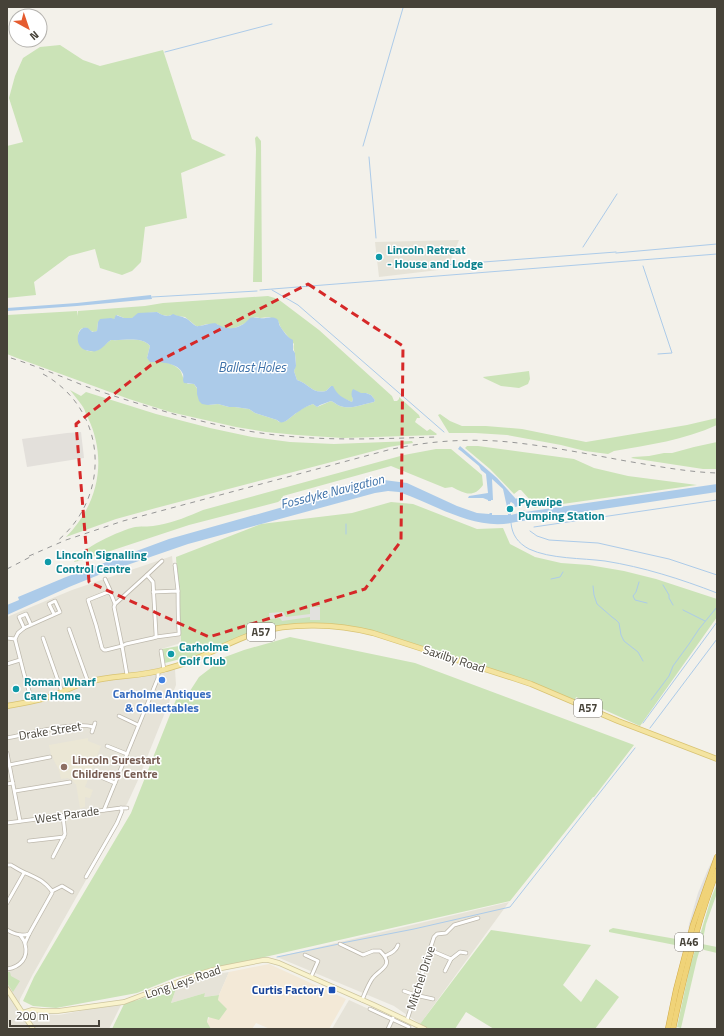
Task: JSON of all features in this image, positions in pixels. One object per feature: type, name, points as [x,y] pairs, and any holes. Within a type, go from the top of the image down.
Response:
[{"type":"highway","name":"A46","points":[[668,1029],[676,990],[694,924],[717,856]]},
{"type":"highway","name":"A46","points":[[673,1029],[691,949],[717,871]]},
{"type":"main road","name":"Saxilby Road","points":[[164,670],[184,664],[231,642],[266,630],[284,627],[307,626],[353,628],[380,635],[531,684],[717,759]]},
{"type":"main road","name":"A57","points":[[7,706],[48,697],[88,682],[164,670]]},
{"type":"street","points":[[115,604],[162,561]]},
{"type":"street","points":[[110,592],[88,600],[102,648],[104,650],[156,637],[177,634],[179,632],[178,591],[175,565]]},
{"type":"street","points":[[147,575],[153,582],[156,637]]},
{"type":"street","points":[[105,579],[115,604],[114,607],[127,675]]},
{"type":"street","points":[[153,592],[178,591]]},
{"type":"street","points":[[32,701],[15,639],[18,633],[24,628],[60,612],[55,601],[49,604],[54,614]]},
{"type":"street","points":[[24,628],[19,617],[25,614],[31,625]]},
{"type":"street","points":[[69,629],[88,682]]},
{"type":"street","points":[[7,638],[15,639]]},
{"type":"street","points":[[43,638],[62,692]]},
{"type":"street","points":[[161,652],[164,670]]},
{"type":"street","points":[[7,664],[20,660]]},
{"type":"street","points":[[104,810],[158,676],[158,671]]},
{"type":"street","points":[[119,716],[138,725]]},
{"type":"street","name":"Drake Street","points":[[92,732],[95,723]]},
{"type":"street","name":"Drake Street","points":[[7,738],[57,728],[87,725],[93,727]]},
{"type":"street","points":[[107,746],[127,754]]},
{"type":"street","points":[[7,754],[20,821]]},
{"type":"street","points":[[9,765],[50,757]]},
{"type":"street","points":[[96,775],[115,783]]},
{"type":"street","points":[[15,791],[70,782]]},
{"type":"street","points":[[7,784],[13,783]]},
{"type":"street","points":[[86,877],[117,823],[122,811],[121,808]]},
{"type":"street","name":"West Parade","points":[[7,823],[127,808]]},
{"type":"street","points":[[53,857],[66,831],[64,816]]},
{"type":"street","points":[[29,841],[64,837]]},
{"type":"street","points":[[7,865],[11,865],[24,873],[41,880],[49,886],[52,891]]},
{"type":"street","points":[[7,902],[24,873]]},
{"type":"street","points":[[25,943],[52,891],[62,886],[72,892]]},
{"type":"street","name":"Mitchel Drive","points":[[407,1020],[434,937],[437,934],[446,932],[454,925],[478,918]]},
{"type":"street","points":[[7,930],[14,934],[29,934]]},
{"type":"street","points":[[7,969],[16,967],[24,959],[26,953],[25,943],[20,935]]},
{"type":"street","points":[[340,944],[363,955],[373,951],[380,951],[385,956],[385,968],[373,978],[362,1000]]},
{"type":"street","points":[[385,956],[393,952],[398,945]]},
{"type":"street","points":[[430,950],[452,959]]},
{"type":"street","points":[[445,971],[452,959],[460,952],[466,953]]},
{"type":"street","points":[[305,955],[318,961],[311,977]]},
{"type":"street","name":"Long Leys Road","points":[[22,1013],[32,1010],[58,1011],[124,1002],[214,969],[268,960],[279,963],[426,1029]]},
{"type":"street","points":[[7,989],[31,1028]]},
{"type":"street","points":[[404,991],[415,996],[433,1000]]},
{"type":"street","points":[[370,1009],[408,1027]]},
{"type":"street","points":[[388,1029],[395,1015]]},
{"type":"highlighted area","points":[[308,284],[403,346],[401,541],[365,589],[209,637],[89,582],[76,424],[151,365]]},
{"type":"shaded area","points":[[459,240],[447,269],[379,277],[375,242]]},
{"type":"shaded area","points":[[81,432],[84,458],[27,467],[22,439]]},
{"type":"shaded area","points":[[172,556],[181,643],[161,649],[167,671],[175,669],[176,685],[127,804],[120,811],[116,823],[84,878],[86,880],[33,974],[20,999],[19,1009],[22,1013],[59,1015],[122,1003],[109,1029],[7,1029],[7,617],[72,590]]},
{"type":"shaded area","points":[[310,607],[320,607],[320,620],[310,620],[310,617],[282,621],[280,618],[269,619],[269,613],[283,612],[286,617],[310,614]]},
{"type":"shaded area","points":[[88,738],[88,741],[101,746],[85,787],[93,790],[90,798],[85,797],[85,807],[80,808],[76,784],[68,778],[61,779],[59,770],[51,755],[49,745]]},
{"type":"shaded area","points":[[716,854],[687,940],[689,924],[698,893]]},
{"type":"shaded area","points":[[509,902],[420,1024],[394,1006],[277,957]]},
{"type":"shaded area","points":[[269,964],[346,999],[329,1029],[270,1029],[256,1023],[252,1029],[211,1029],[207,1022],[218,1000],[229,972]]},
{"type":"shaded area","points":[[229,972],[219,995],[203,997],[205,993],[171,1003],[177,986],[210,975]]},
{"type":"shaded area","points":[[349,1000],[412,1029],[332,1029]]},
{"type":"green space","points":[[60,45],[83,60],[100,66],[163,50],[192,139],[226,155],[181,173],[187,218],[145,227],[141,262],[132,271],[122,275],[100,268],[95,249],[69,256],[34,282],[36,295],[7,298],[7,146],[23,142],[9,98],[15,76],[23,58],[38,48],[48,48],[48,46]]},
{"type":"green space","points":[[257,136],[261,141],[262,282],[253,282],[255,138]]},
{"type":"green space","points":[[268,296],[278,299],[319,330],[392,396],[394,401],[397,401],[399,397],[419,415],[420,418],[417,418],[415,422],[427,431],[430,429],[437,434],[343,438],[266,432],[236,427],[170,412],[129,399],[7,354],[7,315],[77,311],[78,316],[78,311],[145,306],[163,303]],"holes":[[[157,312],[162,315],[185,317],[196,326],[217,324],[226,329],[231,329],[241,325],[255,317],[269,317],[278,321],[281,328],[294,344],[296,361],[294,371],[297,380],[314,390],[321,392],[326,391],[331,386],[342,398],[352,402],[352,396],[366,393],[371,395],[375,400],[374,402],[348,407],[340,406],[331,401],[317,407],[313,404],[300,410],[286,421],[279,422],[255,413],[249,409],[229,407],[218,404],[208,405],[194,384],[188,384],[185,381],[181,371],[167,363],[160,361],[153,362],[147,358],[150,346],[147,343],[137,340],[111,340],[96,351],[87,351],[78,338],[81,329],[87,328],[94,332],[97,331],[98,322],[114,319],[117,315],[124,318],[132,318]]]},
{"type":"green space","points":[[529,371],[530,379],[528,384],[519,388],[501,386],[483,377]]},
{"type":"green space","points":[[70,390],[81,396],[86,392],[156,414],[252,437],[290,442],[334,444],[412,441],[413,443],[389,447],[156,508],[116,519],[66,537],[86,511],[96,481],[98,466],[98,450],[94,434],[84,408]]},
{"type":"green space","points":[[440,414],[450,421],[462,426],[522,429],[586,442],[687,425],[717,418],[717,425],[692,435],[614,451],[608,454],[585,451],[507,435],[449,433],[438,415]]},
{"type":"green space","points":[[717,442],[717,469],[703,469],[631,458],[672,453]]},
{"type":"green space","points":[[467,446],[478,446],[574,459],[594,468],[628,476],[697,485],[534,508],[531,501],[521,490],[514,494],[490,469],[465,448]]},
{"type":"green space","points":[[436,449],[451,449],[482,475],[483,485],[476,492],[468,494],[452,487],[445,488],[391,466],[283,496],[278,502],[189,525],[74,562],[77,557],[92,546],[111,536],[135,527],[165,524],[203,510],[404,455]]},
{"type":"green space","name":"Carholme Golf Club","points":[[391,502],[413,504],[477,529],[503,528],[510,544],[535,557],[561,563],[589,565],[624,571],[656,579],[717,599],[717,617],[640,726],[576,697],[575,701],[487,669],[351,627],[268,628],[234,639],[186,661],[184,658],[165,663],[162,649],[179,646],[181,641],[176,557],[261,524],[352,513]]},
{"type":"green space","points":[[290,637],[415,663],[634,745],[510,901],[177,977],[137,993],[56,1008],[33,1006],[23,1001],[34,977],[131,813],[179,692],[188,694],[199,677],[225,657]]},
{"type":"green space","points":[[717,884],[717,893],[706,924],[702,944],[717,947],[717,953],[700,949],[681,1028],[677,1027],[690,966],[696,947],[702,945],[698,945],[698,942],[711,898]]},
{"type":"green space","points":[[613,928],[682,940],[680,946],[609,932],[609,930]]},
{"type":"green space","points":[[491,930],[591,945],[563,985],[581,1002],[596,979],[619,997],[595,1029],[494,1029],[466,1012],[455,1029],[430,1029],[420,1024]]},
{"type":"green space","points":[[7,972],[10,972],[11,976],[20,981],[13,992],[7,983]]},
{"type":"green space","points":[[177,986],[171,1003],[205,993],[204,997],[219,995],[218,1000],[227,1009],[219,1020],[208,1017],[207,1022],[211,1029],[112,1029],[125,1002],[138,1000]]},
{"type":"water","points":[[151,295],[152,299],[7,311],[7,308],[77,303]]},
{"type":"water","name":"Ballast Holes","points":[[157,312],[165,316],[173,314],[184,317],[196,326],[215,323],[225,328],[238,327],[250,318],[272,317],[278,320],[284,332],[293,340],[296,366],[294,371],[297,380],[314,390],[321,392],[326,391],[333,386],[336,392],[352,402],[353,389],[361,393],[371,395],[375,400],[374,402],[348,407],[340,406],[331,401],[317,407],[313,404],[302,409],[286,421],[279,422],[255,413],[249,409],[229,407],[218,404],[202,404],[199,401],[197,388],[194,384],[184,383],[181,370],[173,365],[150,362],[147,358],[150,346],[142,341],[111,340],[95,351],[84,350],[78,342],[81,329],[88,328],[93,332],[97,331],[98,322],[100,319],[114,319],[116,315],[124,318],[132,318],[138,313]]},
{"type":"water","points":[[460,446],[497,478],[516,499],[518,499],[517,501],[519,506],[515,507],[511,502],[510,506],[507,507],[503,489],[492,479],[493,500],[488,501],[483,498],[468,498],[469,496],[488,493],[486,474],[479,466],[458,449]]},
{"type":"water","points":[[384,480],[407,483],[457,506],[477,513],[492,513],[492,515],[508,515],[511,513],[511,515],[523,512],[524,510],[525,512],[717,484],[717,492],[501,524],[486,523],[456,516],[399,492],[388,491],[375,493],[188,544],[101,574],[7,615],[7,605],[19,600],[18,597],[66,577],[169,539]]},
{"type":"waterway","points":[[363,146],[403,8]]},
{"type":"waterway","points":[[165,52],[272,24]]},
{"type":"waterway","points":[[369,157],[376,238]]},
{"type":"waterway","points":[[583,247],[617,194]]},
{"type":"waterway","points":[[616,253],[717,244]]},
{"type":"waterway","points":[[404,268],[616,252]]},
{"type":"waterway","points":[[260,290],[717,254]]},
{"type":"waterway","points":[[643,266],[672,353],[658,354]]},
{"type":"waterway","points":[[272,290],[298,305],[444,432]]},
{"type":"waterway","points":[[152,297],[257,291]]},
{"type":"waterway","points":[[534,527],[717,500]]},
{"type":"waterway","points":[[511,523],[514,535],[519,541],[529,549],[537,552],[546,555],[605,561],[648,570],[676,578],[717,593]]},
{"type":"waterway","points":[[346,524],[346,534]]},
{"type":"waterway","points":[[530,531],[537,536],[549,540],[598,543],[669,559],[717,575]]},
{"type":"waterway","points":[[551,579],[560,577],[563,572]]},
{"type":"waterway","points":[[639,582],[633,596],[635,600],[647,603]]},
{"type":"waterway","points":[[663,585],[673,605]]},
{"type":"waterway","points":[[593,586],[597,604],[619,623],[621,635],[624,641],[638,652],[643,661]]},
{"type":"waterway","points":[[651,700],[669,676],[673,666],[699,629],[717,607]]},
{"type":"waterway","points":[[683,610],[705,621]]},
{"type":"waterway","points":[[643,723],[717,622]]},
{"type":"waterway","points":[[650,728],[717,639]]},
{"type":"waterway","points":[[342,943],[414,929],[510,907],[635,748]]},
{"type":"waterway","points":[[277,957],[339,944]]},
{"type":"railway","points":[[11,358],[108,394],[212,424],[295,437],[342,439],[436,437]]},
{"type":"railway","points":[[43,374],[64,389],[80,409],[90,430],[95,454],[94,478],[87,501],[74,523],[56,542]]},
{"type":"railway","points":[[29,556],[66,540],[123,521],[388,450],[433,442],[463,440],[509,442],[672,468],[717,473]]},
{"type":"railway","points":[[7,569],[34,555]]},
{"type":"place","name":"Lincoln Retreat - House and Lodge","points":[[379,257]]},
{"type":"place","name":"Pyewipe Pumping Station","points":[[510,509]]},
{"type":"place","name":"Lincoln Signalling Control Centre","points":[[48,562]]},
{"type":"place","name":"Carholme Golf Club","points":[[171,654]]},
{"type":"place","name":"Carholme Antiques & Collectables","points":[[162,680]]},
{"type":"place","name":"Roman Wharf Care Home","points":[[16,689]]},
{"type":"place","name":"Lincoln Surestart Childrens Centre","points":[[64,767]]},
{"type":"place","name":"Curtis Factory","points":[[332,990]]},
{"type":"water label","name":"Fossdyke Navigation","points":[[332,491]]}]
